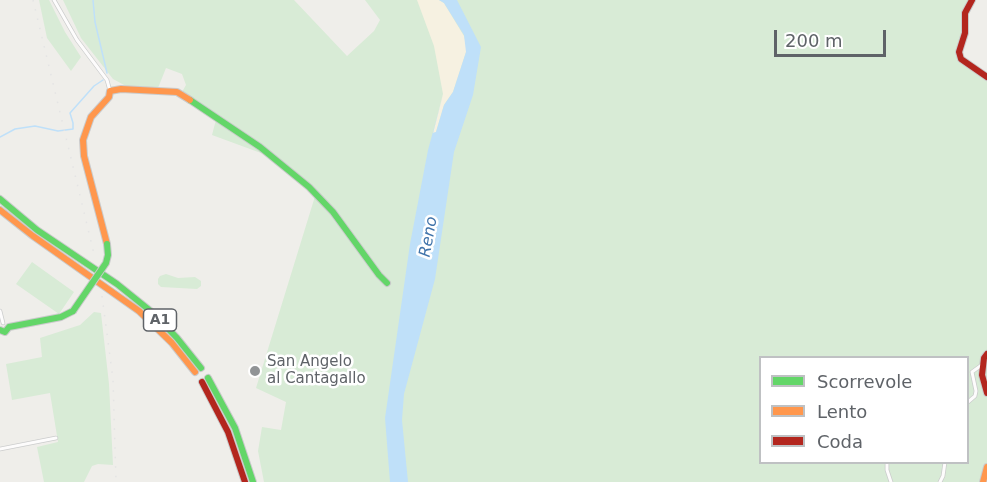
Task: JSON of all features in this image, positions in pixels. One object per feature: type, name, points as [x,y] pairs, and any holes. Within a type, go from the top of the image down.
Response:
[{"type":"main road","points":[[972,0],[965,13],[965,33],[959,52],[961,59],[987,77]]},
{"type":"main road","points":[[0,330],[6,332],[4,325],[33,323],[66,316],[74,311],[106,264],[108,251],[82,140],[89,122],[110,97],[110,91],[121,89],[177,92],[260,147],[316,194],[333,212],[387,283]]},
{"type":"main road","name":"A1","points":[[0,199],[38,230],[117,284],[144,306],[177,338],[198,370],[139,311],[0,210]]},
{"type":"main road","points":[[987,354],[982,375],[984,389],[987,393]]},
{"type":"main road","points":[[245,482],[228,432],[205,380],[235,428],[253,482]]},
{"type":"main road","points":[[983,482],[987,467]]},
{"type":"street","points":[[54,0],[76,40],[107,80],[110,91]]},
{"type":"street","points":[[0,311],[4,325]]},
{"type":"street","points":[[969,401],[975,396],[976,391],[972,372],[983,364]]},
{"type":"street","points":[[0,449],[50,437],[56,438]]},
{"type":"street","points":[[887,464],[891,482]]},
{"type":"street","points":[[940,482],[945,464]]},
{"type":"green space","points":[[39,0],[49,0],[81,57],[71,71],[47,38]]},
{"type":"green space","points":[[63,0],[294,0],[347,56],[374,31],[380,20],[365,0],[973,0],[967,8],[968,24],[958,54],[987,77],[987,466],[983,482],[264,482],[258,451],[262,427],[281,430],[286,402],[256,388],[316,193],[269,156],[212,135],[217,116],[182,92],[186,85],[182,74],[166,68],[158,88],[126,86],[113,79],[81,38]]},
{"type":"green space","points":[[32,262],[74,292],[59,314],[16,284]]},
{"type":"green space","points":[[166,274],[178,278],[195,277],[201,281],[201,286],[197,289],[161,287],[158,279]]},
{"type":"green space","points":[[94,312],[101,313],[109,384],[113,465],[92,466],[84,482],[44,482],[37,447],[58,442],[50,393],[12,400],[6,364],[42,357],[40,338],[80,325]]},
{"type":"sand","points":[[417,0],[439,0],[444,3],[464,36],[466,44],[466,52],[453,92],[444,105],[436,132],[433,133],[443,94],[434,46]]},
{"type":"water","name":"Reno","points":[[439,0],[457,0],[481,47],[473,95],[454,152],[435,279],[404,394],[402,420],[408,482],[390,482],[385,418],[410,244],[428,150],[443,95],[433,133],[436,132],[444,105],[453,92],[466,52],[464,35],[444,3]]},
{"type":"waterway","points":[[93,0],[95,22],[107,73]]},
{"type":"waterway","points":[[0,137],[15,129],[35,126],[58,131],[73,129],[70,113],[94,86],[103,80]]},
{"type":"railway","points":[[33,0],[94,254]]},
{"type":"railway","points":[[102,296],[113,379],[116,482]]},
{"type":"traffic: fast","points":[[190,100],[260,147],[309,187],[333,212],[387,283]]},
{"type":"traffic: fast","points":[[0,199],[37,230],[117,284],[153,313],[201,368]]},
{"type":"traffic: fast","points":[[73,311],[106,263],[107,244]]},
{"type":"traffic: fast","points":[[0,330],[5,332],[9,327],[61,317],[73,311]]},
{"type":"traffic: fast","points":[[208,378],[235,428],[253,482]]},
{"type":"traffic: slow","points":[[107,244],[84,156],[83,140],[91,117],[109,97],[110,91],[121,89],[177,92],[190,100]]},
{"type":"traffic: slow","points":[[0,210],[139,311],[172,343],[195,372]]},
{"type":"traffic: slow","points":[[983,482],[987,467]]},
{"type":"traffic: jam","points":[[972,0],[965,13],[965,33],[959,52],[961,59],[987,77]]},
{"type":"traffic: jam","points":[[987,354],[984,358],[982,375],[987,393]]},
{"type":"traffic: jam","points":[[202,382],[228,432],[245,482]]},
{"type":"place","name":"San Angelo al Cantagallo","points":[[255,371]]}]
